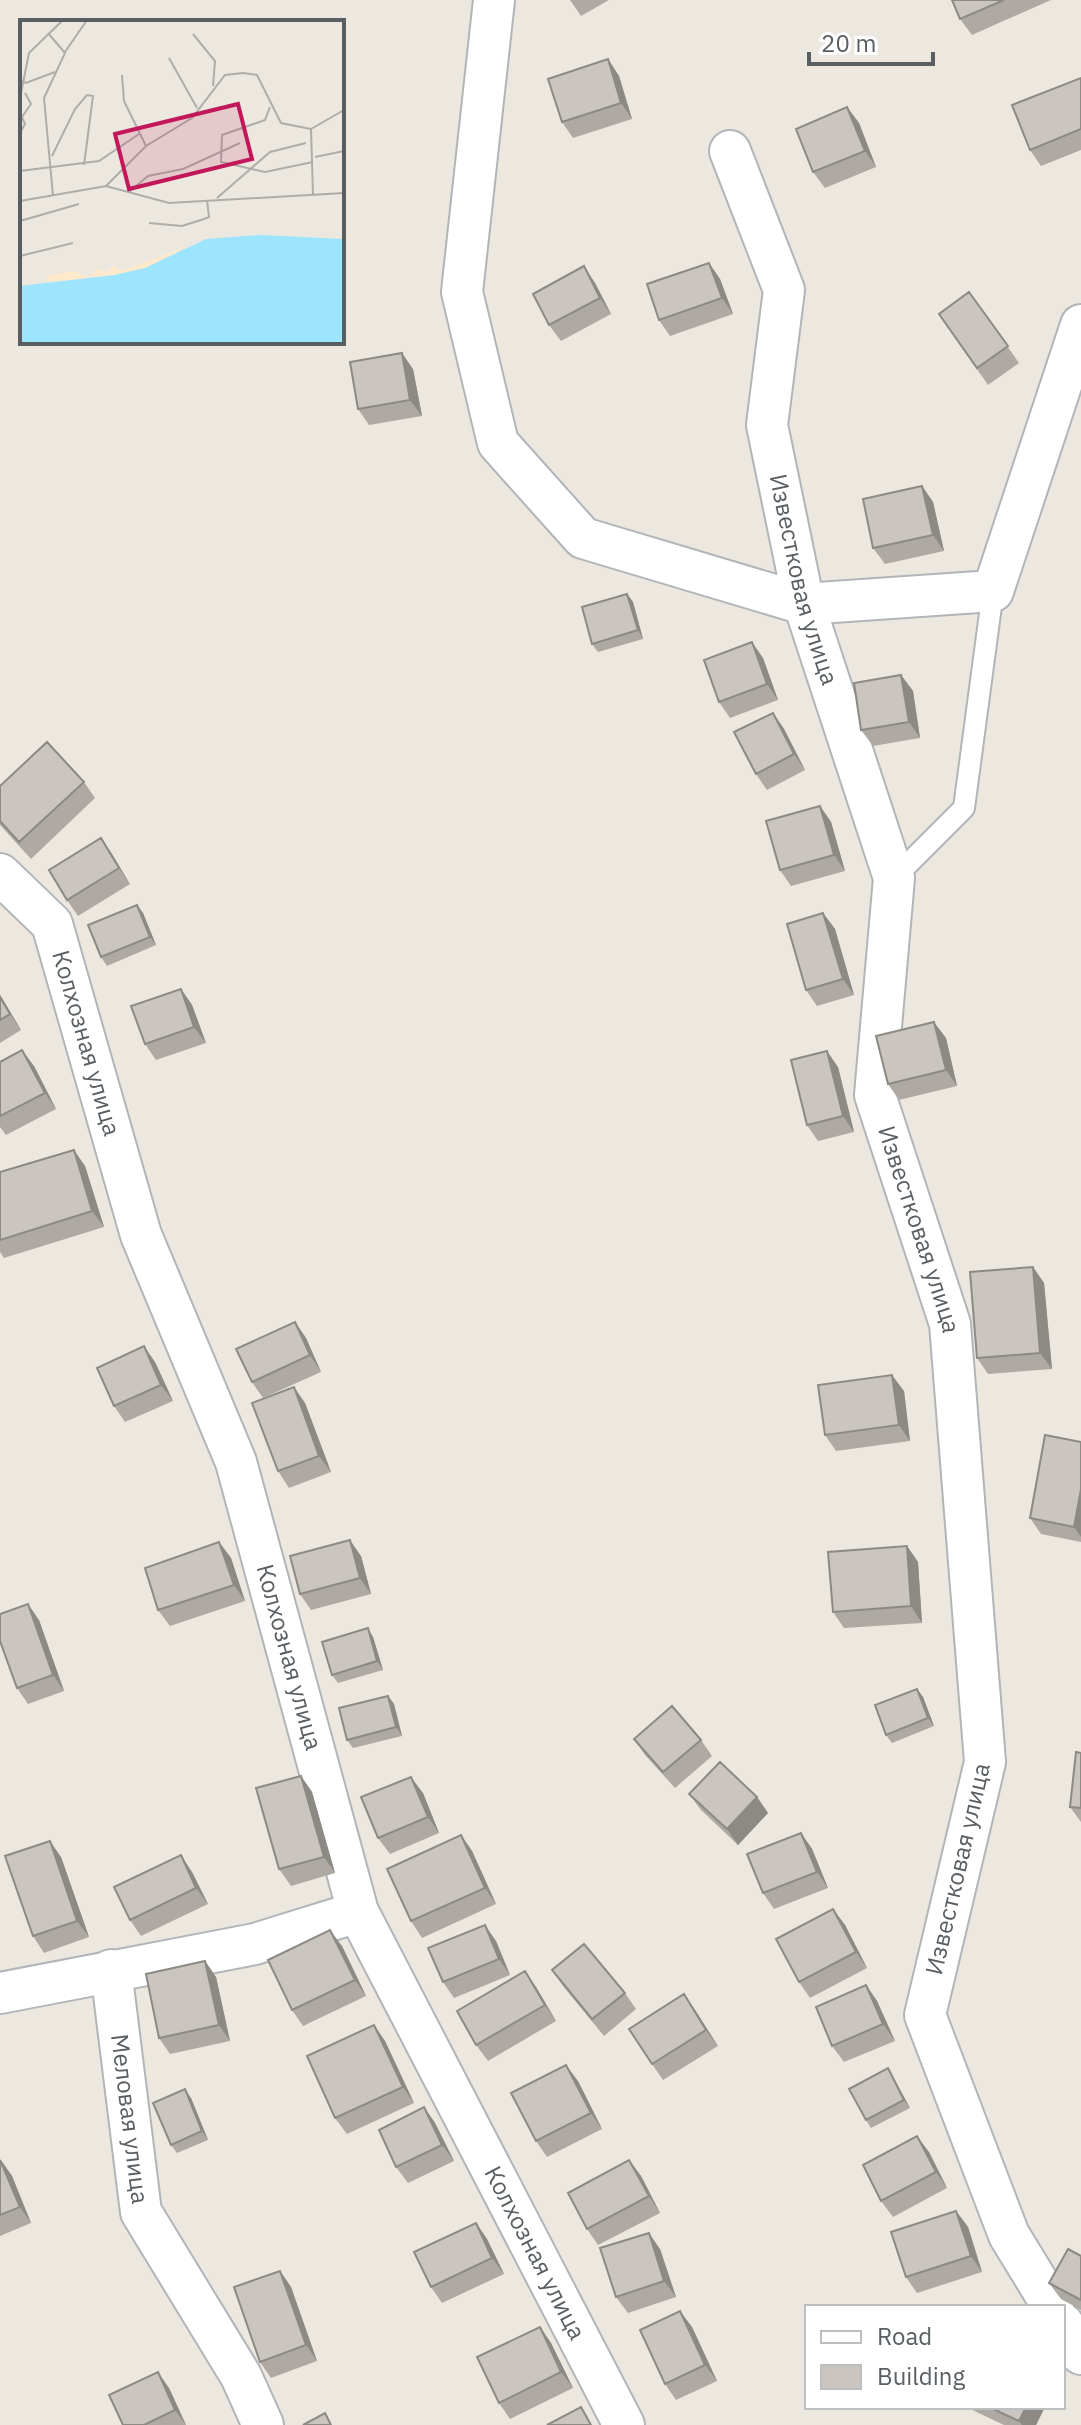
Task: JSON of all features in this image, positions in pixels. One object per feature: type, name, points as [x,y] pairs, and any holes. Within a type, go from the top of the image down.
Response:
[{"type":"street","points":[[494,0],[462,292],[498,443],[583,538],[804,604],[993,591],[1081,325]]},
{"type":"street","name":"Известковая улица","points":[[730,151],[784,290],[767,425],[804,604],[894,878],[875,1095],[950,1324],[985,1762],[925,2015],[1009,2235],[1052,2305]]},
{"type":"street","name":"Колхозная улица","points":[[0,874],[52,924],[141,1235],[236,1462],[358,1912],[624,2425]]},
{"type":"street","points":[[0,1993],[255,1944],[358,1912]]},
{"type":"street","name":"Меловая улица","points":[[111,1970],[141,2212],[241,2376],[263,2425]]},
{"type":"street","points":[[1065,2327],[1081,2354]]},
{"type":"lane","points":[[894,878],[964,808],[993,591]]},
{"type":"building","points":[[952,0],[1004,0],[960,19]]},
{"type":"building","points":[[608,59],[621,103],[562,122],[548,79]]},
{"type":"building","points":[[1081,78],[1081,129],[1030,150],[1012,105]]},
{"type":"building","points":[[847,107],[865,151],[813,172],[796,129]]},
{"type":"building","points":[[709,263],[722,298],[659,320],[647,284]]},
{"type":"building","points":[[584,266],[600,298],[549,325],[533,294]]},
{"type":"building","points":[[969,292],[1008,346],[977,368],[939,314]]},
{"type":"building","points":[[402,353],[410,400],[358,409],[350,362]]},
{"type":"building","points":[[922,486],[933,535],[873,548],[863,499]]},
{"type":"building","points":[[627,594],[638,630],[592,644],[582,607]]},
{"type":"building","points":[[752,642],[767,684],[719,702],[704,660]]},
{"type":"building","points":[[901,675],[909,722],[861,730],[854,683]]},
{"type":"building","points":[[773,713],[794,754],[756,774],[734,732]]},
{"type":"building","points":[[47,742],[84,782],[19,842],[0,821],[0,786]]},
{"type":"building","points":[[820,806],[834,855],[780,870],[766,821]]},
{"type":"building","points":[[101,838],[119,868],[67,900],[49,870]]},
{"type":"building","points":[[137,905],[150,937],[101,957],[88,925]]},
{"type":"building","points":[[823,913],[843,979],[806,990],[787,924]]},
{"type":"building","points":[[181,989],[194,1027],[145,1044],[131,1006]]},
{"type":"building","points":[[0,997],[10,1014],[0,1020]]},
{"type":"building","points":[[934,1022],[946,1070],[888,1084],[876,1036]]},
{"type":"building","points":[[22,1050],[45,1093],[0,1116],[0,1062]]},
{"type":"building","points":[[827,1051],[843,1116],[807,1125],[791,1060]]},
{"type":"building","points":[[74,1150],[92,1211],[0,1240],[0,1172]]},
{"type":"building","points":[[1033,1267],[1040,1353],[977,1358],[970,1272]]},
{"type":"building","points":[[295,1322],[310,1355],[252,1382],[236,1349]]},
{"type":"building","points":[[144,1346],[161,1385],[114,1406],[97,1368]]},
{"type":"building","points":[[892,1375],[899,1425],[825,1435],[818,1385]]},
{"type":"building","points":[[294,1387],[319,1456],[278,1471],[252,1403]]},
{"type":"building","points":[[1045,1435],[1081,1442],[1081,1489],[1074,1527],[1030,1518]]},
{"type":"building","points":[[350,1540],[360,1578],[300,1594],[290,1556]]},
{"type":"building","points":[[219,1542],[234,1585],[158,1610],[145,1568]]},
{"type":"building","points":[[907,1546],[911,1606],[833,1612],[828,1552]]},
{"type":"building","points":[[28,1604],[53,1675],[17,1688],[0,1641],[0,1614]]},
{"type":"building","points":[[368,1628],[377,1661],[332,1675],[322,1642]]},
{"type":"building","points":[[917,1689],[928,1718],[886,1735],[875,1705]]},
{"type":"building","points":[[388,1696],[396,1727],[347,1740],[339,1708]]},
{"type":"building","points":[[672,1706],[701,1740],[663,1772],[634,1739]]},
{"type":"building","points":[[1076,1752],[1081,1753],[1081,1808],[1070,1807]]},
{"type":"building","points":[[720,1762],[757,1797],[727,1829],[689,1794]]},
{"type":"building","points":[[301,1776],[324,1857],[279,1869],[256,1788]]},
{"type":"building","points":[[411,1777],[428,1817],[378,1838],[361,1797]]},
{"type":"building","points":[[801,1833],[817,1872],[763,1893],[747,1854]]},
{"type":"building","points":[[461,1835],[485,1888],[411,1921],[387,1869]]},
{"type":"building","points":[[50,1841],[77,1921],[33,1936],[5,1856]]},
{"type":"building","points":[[181,1855],[196,1888],[130,1920],[114,1887]]},
{"type":"building","points":[[833,1909],[856,1952],[799,1982],[776,1939]]},
{"type":"building","points":[[485,1925],[499,1959],[443,1982],[428,1948]]},
{"type":"building","points":[[330,1930],[355,1980],[292,2010],[268,1960]]},
{"type":"building","points":[[584,1944],[625,1993],[592,2019],[552,1970]]},
{"type":"building","points":[[205,1961],[219,2025],[159,2038],[146,1974]]},
{"type":"building","points":[[525,1971],[545,2005],[476,2045],[457,2011]]},
{"type":"building","points":[[866,1985],[883,2024],[832,2046],[816,2007]]},
{"type":"building","points":[[684,1994],[706,2030],[652,2064],[629,2029]]},
{"type":"building","points":[[374,2025],[403,2087],[335,2118],[307,2056]]},
{"type":"building","points":[[566,2065],[591,2113],[536,2141],[511,2093]]},
{"type":"building","points":[[888,2068],[904,2100],[866,2120],[849,2089]]},
{"type":"building","points":[[185,2089],[202,2131],[171,2145],[153,2103]]},
{"type":"building","points":[[424,2107],[442,2145],[396,2167],[379,2130]]},
{"type":"building","points":[[917,2136],[936,2172],[881,2201],[863,2165]]},
{"type":"building","points":[[0,2160],[20,2207],[0,2215]]},
{"type":"building","points":[[629,2160],[649,2196],[587,2229],[568,2193]]},
{"type":"building","points":[[956,2211],[971,2256],[906,2277],[891,2232]]},
{"type":"building","points":[[476,2223],[492,2258],[431,2287],[414,2252]]},
{"type":"building","points":[[649,2233],[664,2281],[616,2297],[600,2248]]},
{"type":"building","points":[[1068,2249],[1081,2256],[1081,2300],[1049,2283]]},
{"type":"building","points":[[280,2271],[306,2345],[260,2362],[234,2287]]},
{"type":"building","points":[[680,2311],[705,2365],[665,2384],[640,2330]]},
{"type":"building","points":[[540,2327],[561,2372],[499,2403],[477,2357]]},
{"type":"building","points":[[158,2372],[175,2410],[144,2425],[123,2425],[109,2395]]},
{"type":"building","points":[[581,2407],[591,2425],[547,2425]]},
{"type":"building","points":[[993,2409],[1025,2409],[1019,2421]]},
{"type":"building","points":[[325,2413],[331,2425],[303,2425]]}]
